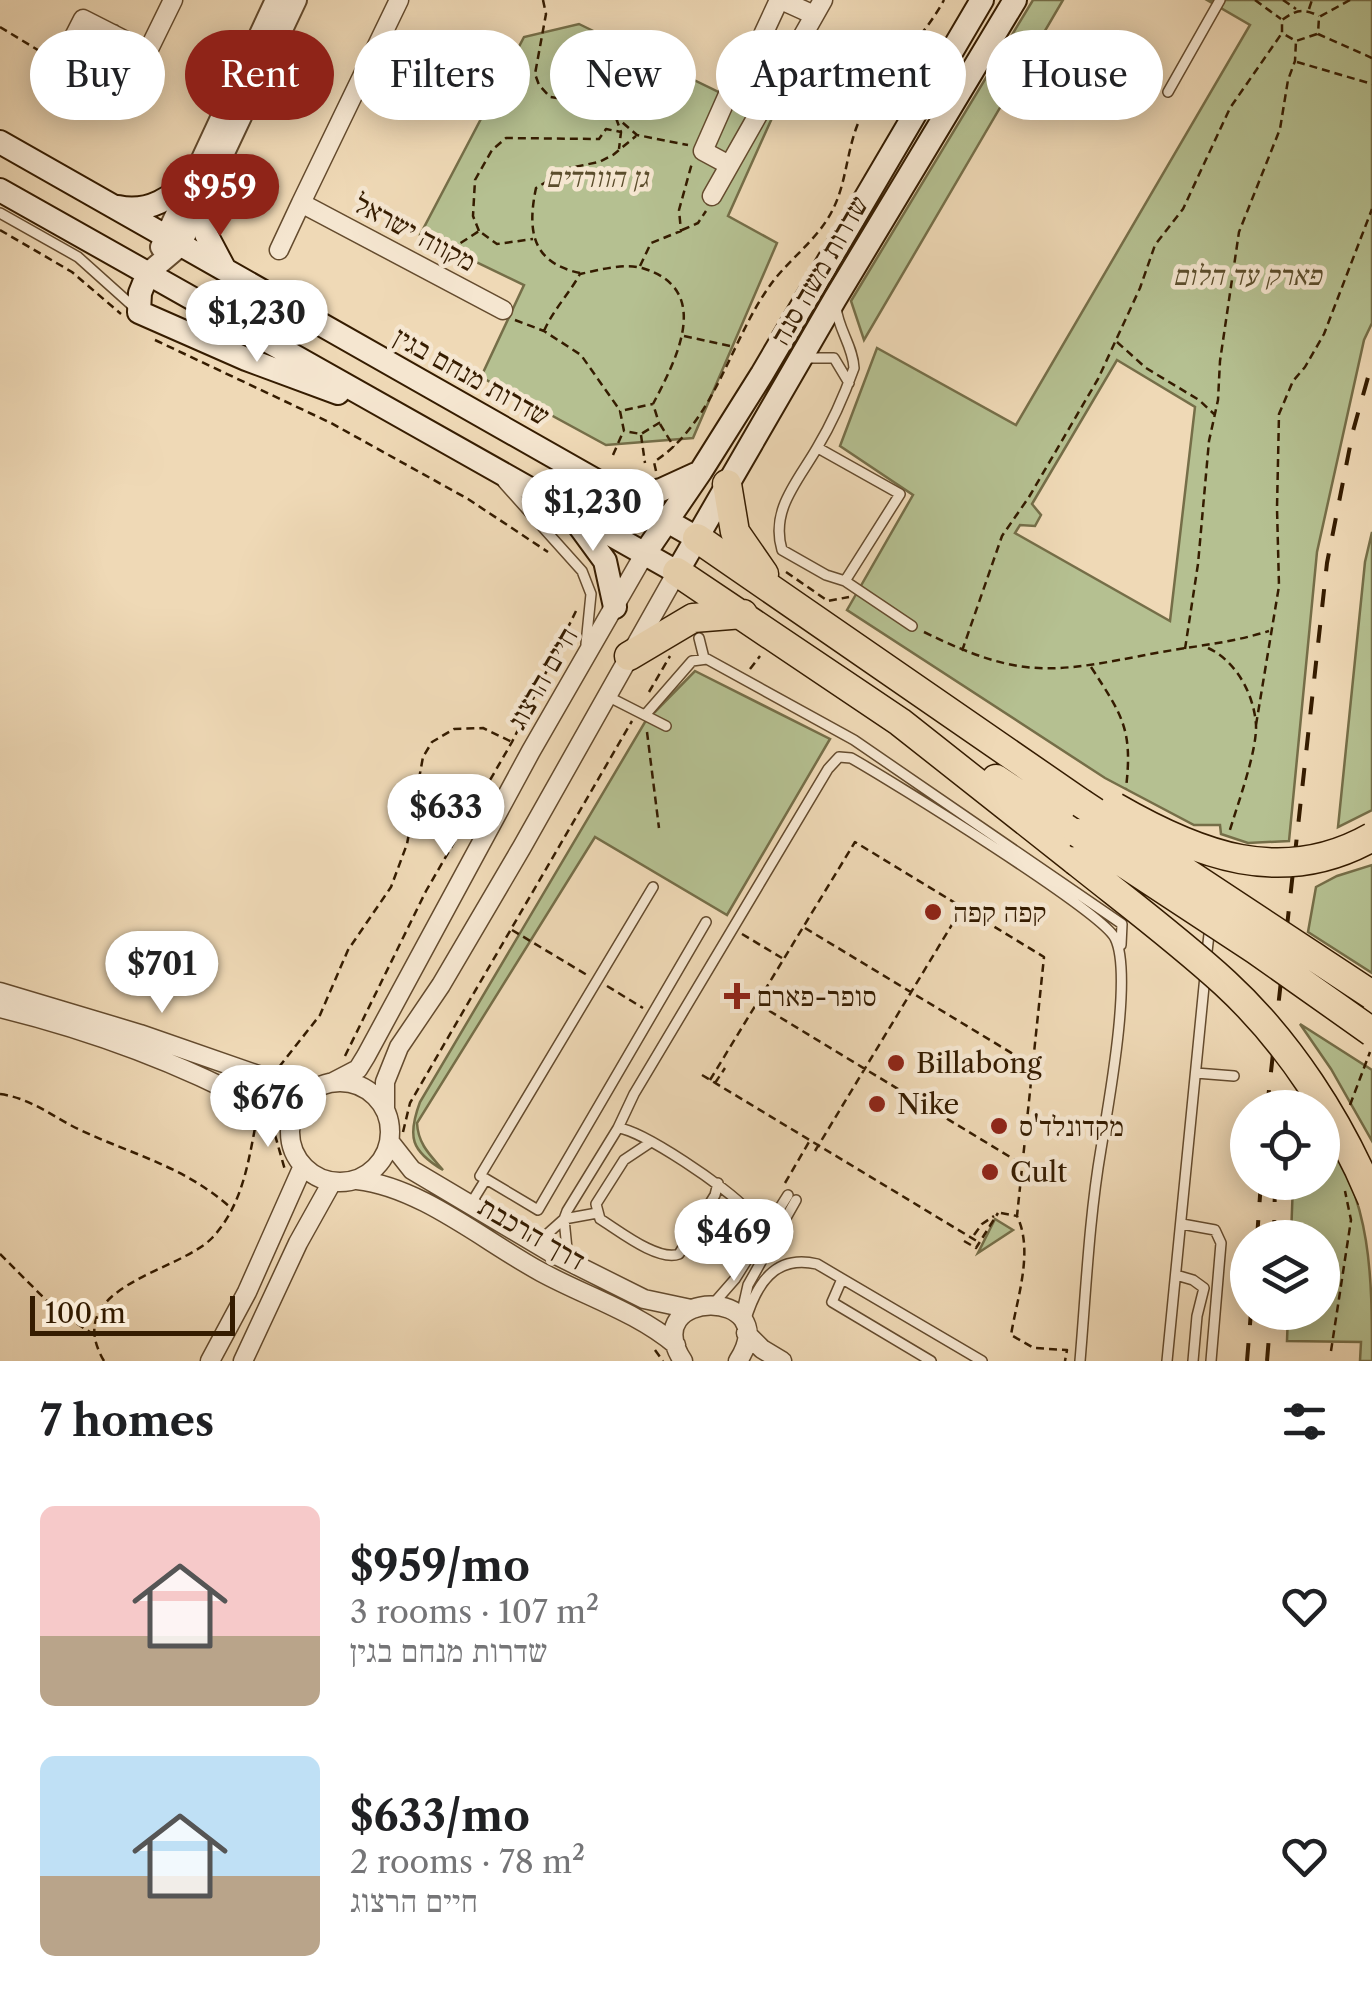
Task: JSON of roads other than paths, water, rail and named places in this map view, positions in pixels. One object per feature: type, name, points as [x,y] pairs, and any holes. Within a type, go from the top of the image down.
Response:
[{"type":"highway","points":[[727,484],[740,543],[784,585],[936,704],[1082,796],[1372,995]]},
{"type":"highway","points":[[697,538],[784,585]]},
{"type":"highway","points":[[677,572],[900,722],[1020,793],[1254,1013],[1332,1117],[1372,1199]]},
{"type":"highway","points":[[629,656],[693,618],[743,614]]},
{"type":"highway","points":[[1082,796],[1186,842],[1244,862],[1302,862],[1345,850],[1372,837]]},
{"type":"highway","points":[[1077,847],[1256,950],[1372,1032]]},
{"type":"main road","name":"שדרות משה סנה","points":[[645,554],[702,471],[807,299],[982,0]]},
{"type":"main road","name":"שדרות משה סנה","points":[[677,572],[1015,0]]},
{"type":"main road","name":"שדרות מנחם בגין","points":[[0,142],[697,538]]},
{"type":"main road","points":[[112,206],[134,210],[155,205],[201,183],[206,234],[216,257],[234,277]]},
{"type":"main road","points":[[0,190],[677,572]]},
{"type":"main road","points":[[148,273],[134,317],[392,412]]},
{"type":"main road","points":[[629,497],[661,490],[702,471]]},
{"type":"main road","points":[[567,509],[601,552],[615,608]]},
{"type":"street","points":[[159,30],[173,0]]},
{"type":"street","points":[[201,183],[276,0]]},
{"type":"street","points":[[148,273],[173,241],[296,0]]},
{"type":"street","points":[[278,250],[400,0]]},
{"type":"street","points":[[766,30],[780,0],[819,8],[806,30]]},
{"type":"street","points":[[79,30],[84,20],[105,30]]},
{"type":"street","points":[[716,118],[700,149],[730,165]]},
{"type":"street","points":[[712,196],[756,120]]},
{"type":"street","name":"מקווה ישראל","points":[[301,203],[503,310]]},
{"type":"street","name":"חיים הרצוג","points":[[333,1082],[358,1069],[366,1056],[532,751],[645,554]]},
{"type":"street","points":[[384,1108],[385,1082],[399,1047],[441,985],[677,572]]},
{"type":"street","points":[[0,992],[123,1028],[310,1092]]},
{"type":"street","points":[[0,1008],[132,1048],[215,1081],[290,1123]]},
{"type":"street","points":[[333,1082],[362,1087],[384,1108],[397,1138],[372,1172],[357,1180],[321,1179],[303,1166],[294,1153],[290,1123],[296,1108],[310,1092],[333,1082]]},
{"type":"street","name":"דרך הרכבת","points":[[397,1138],[412,1170],[536,1244],[644,1299],[691,1309]]},
{"type":"street","points":[[210,1361],[303,1166]]},
{"type":"street","name":"דרך הרכבת","points":[[357,1180],[387,1184],[413,1196],[539,1272],[654,1327],[680,1353]]},
{"type":"street","points":[[243,1361],[298,1243],[332,1182]]},
{"type":"street","points":[[680,1353],[678,1324],[691,1309],[714,1303],[729,1308],[769,1355],[782,1361]]},
{"type":"street","points":[[738,1361],[746,1343],[744,1326]]},
{"type":"lane","points":[[1168,92],[1220,0]]},
{"type":"lane","points":[[0,213],[89,265],[134,317]]},
{"type":"lane","points":[[835,299],[837,318],[854,356],[854,368],[818,448],[788,493],[777,531],[782,550],[826,575],[845,581],[912,626]]},
{"type":"lane","points":[[802,359],[834,358],[849,383]]},
{"type":"lane","points":[[818,448],[900,494],[845,581]]},
{"type":"lane","points":[[484,463],[582,571],[592,608],[583,662]]},
{"type":"lane","points":[[699,638],[704,658]]},
{"type":"lane","points":[[641,713],[679,672],[692,661],[704,658],[854,740],[1122,924],[1116,1057],[1082,1277],[1080,1361]]},
{"type":"lane","points":[[607,696],[666,726]]},
{"type":"lane","points":[[569,1262],[564,1219],[570,1202],[618,1128],[634,1094],[832,763],[839,758],[851,758],[1060,893],[1109,930],[1120,958]]},
{"type":"lane","points":[[1167,1361],[1214,884]]},
{"type":"lane","points":[[653,887],[480,1176],[538,1210],[706,922]]},
{"type":"lane","points":[[1212,900],[1251,903]]},
{"type":"lane","points":[[1196,1073],[1234,1076]]},
{"type":"lane","points":[[618,1128],[635,1132],[718,1184],[745,1208],[762,1236]]},
{"type":"lane","points":[[651,1142],[624,1160],[596,1204],[600,1219],[658,1254],[670,1257],[678,1254],[716,1195],[718,1184]]},
{"type":"lane","points":[[470,1204],[486,1179]]},
{"type":"lane","points":[[714,1303],[736,1279],[792,1197],[748,1285],[744,1326]]},
{"type":"lane","points":[[536,1244],[564,1219],[597,1213]]},
{"type":"lane","points":[[1182,1224],[1208,1227],[1219,1236],[1222,1252],[1211,1361]]},
{"type":"lane","points":[[744,1326],[762,1282],[790,1261],[816,1264],[982,1361]]},
{"type":"lane","points":[[1176,1276],[1200,1284],[1204,1293],[1197,1316],[1193,1361]]},
{"type":"lane","points":[[842,1279],[832,1302],[931,1361]]},
{"type":"lane","points":[[1204,1293],[1218,1294]]},
{"type":"railway","points":[[1269,1090],[1327,563],[1353,431],[1372,363]]},
{"type":"railway","points":[[1258,1220],[1260,1200]]},
{"type":"railway","points":[[1274,1220],[1275,1200]]},
{"type":"railway","points":[[1247,1361],[1250,1330]]},
{"type":"railway","points":[[1267,1361],[1270,1330]]},
{"type":"place","name":"קפה קפה","points":[[933,912]]},
{"type":"place","name":"סופר-פארם","points":[[737,996]]},
{"type":"place","name":"Billabong","points":[[896,1063]]},
{"type":"place","name":"Nike","points":[[877,1104]]},
{"type":"place","name":"מקדונלד'ס","points":[[999,1126]]},
{"type":"place","name":"Cult","points":[[990,1172]]},
{"type":"park label","name":"גן הוורדים","points":[[597,177]]},
{"type":"park label","name":"פארק עד הלום","points":[[1247,275]]}]
